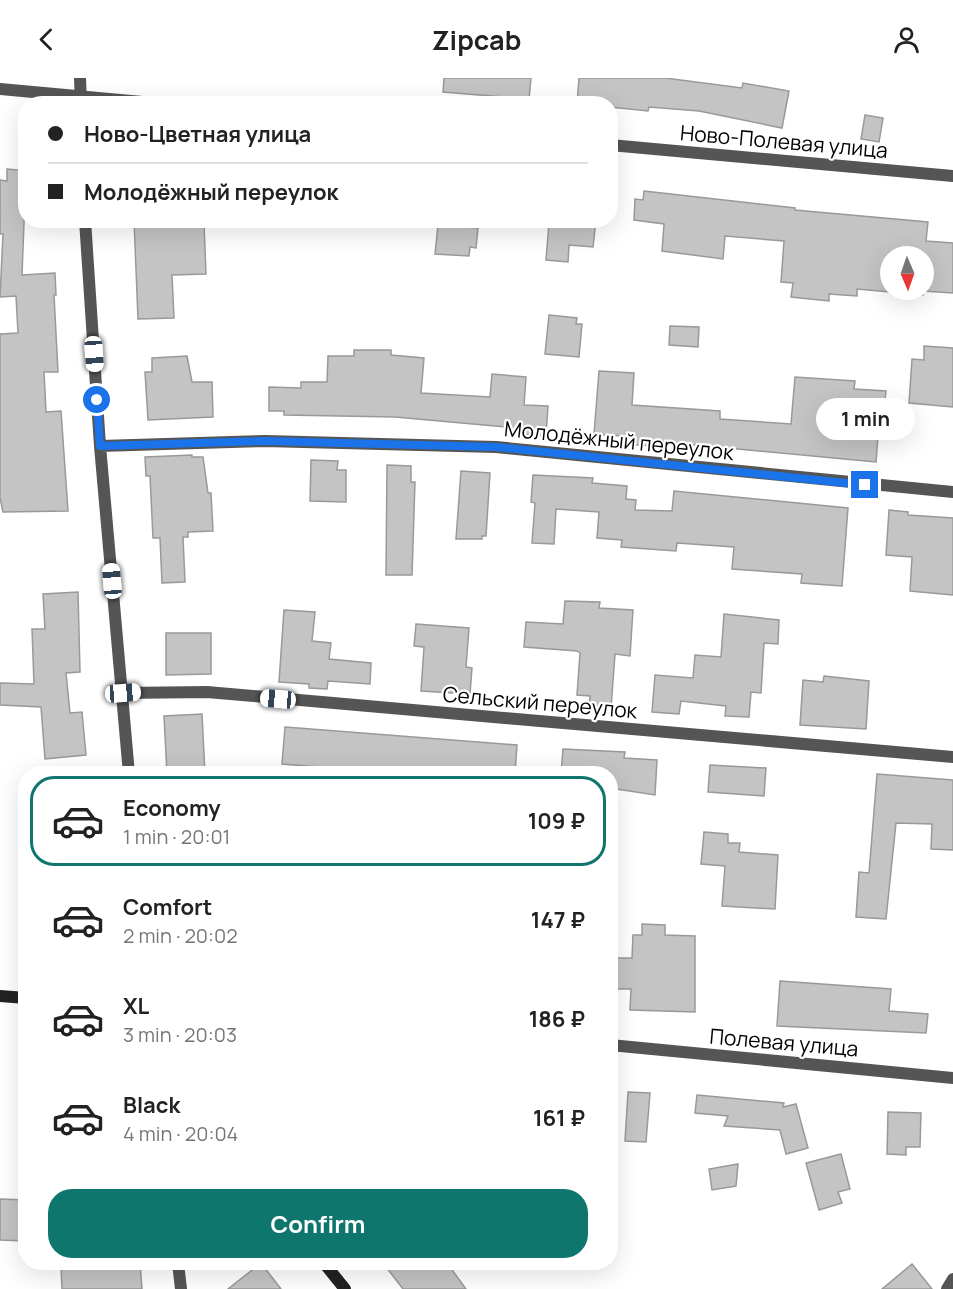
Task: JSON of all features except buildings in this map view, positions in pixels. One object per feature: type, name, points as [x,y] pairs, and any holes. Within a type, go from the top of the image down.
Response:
[{"type":"main road","points":[[0,996],[18,997]]},
{"type":"main road","points":[[330,1270],[345,1289]]},
{"type":"street","points":[[80,78],[81,96]]},
{"type":"street","points":[[0,89],[52,96]]},
{"type":"street","name":"Ново-Полевая улица","points":[[618,146],[953,176]]},
{"type":"street","points":[[86,228],[100,446],[128,766]]},
{"type":"street","name":"Молодёжный переулок","points":[[100,446],[265,441],[496,447],[953,492]]},
{"type":"street","name":"Сельский переулок","points":[[123,693],[207,692],[953,757]]},
{"type":"street","name":"Полевая улица","points":[[618,1047],[953,1078]]},
{"type":"street","points":[[179,1270],[181,1289]]},
{"type":"street","points":[[947,1289],[953,1280]]},
{"type":"route","points":[[97,400],[100,446],[189,441],[265,441],[496,447],[865,485]]}]
